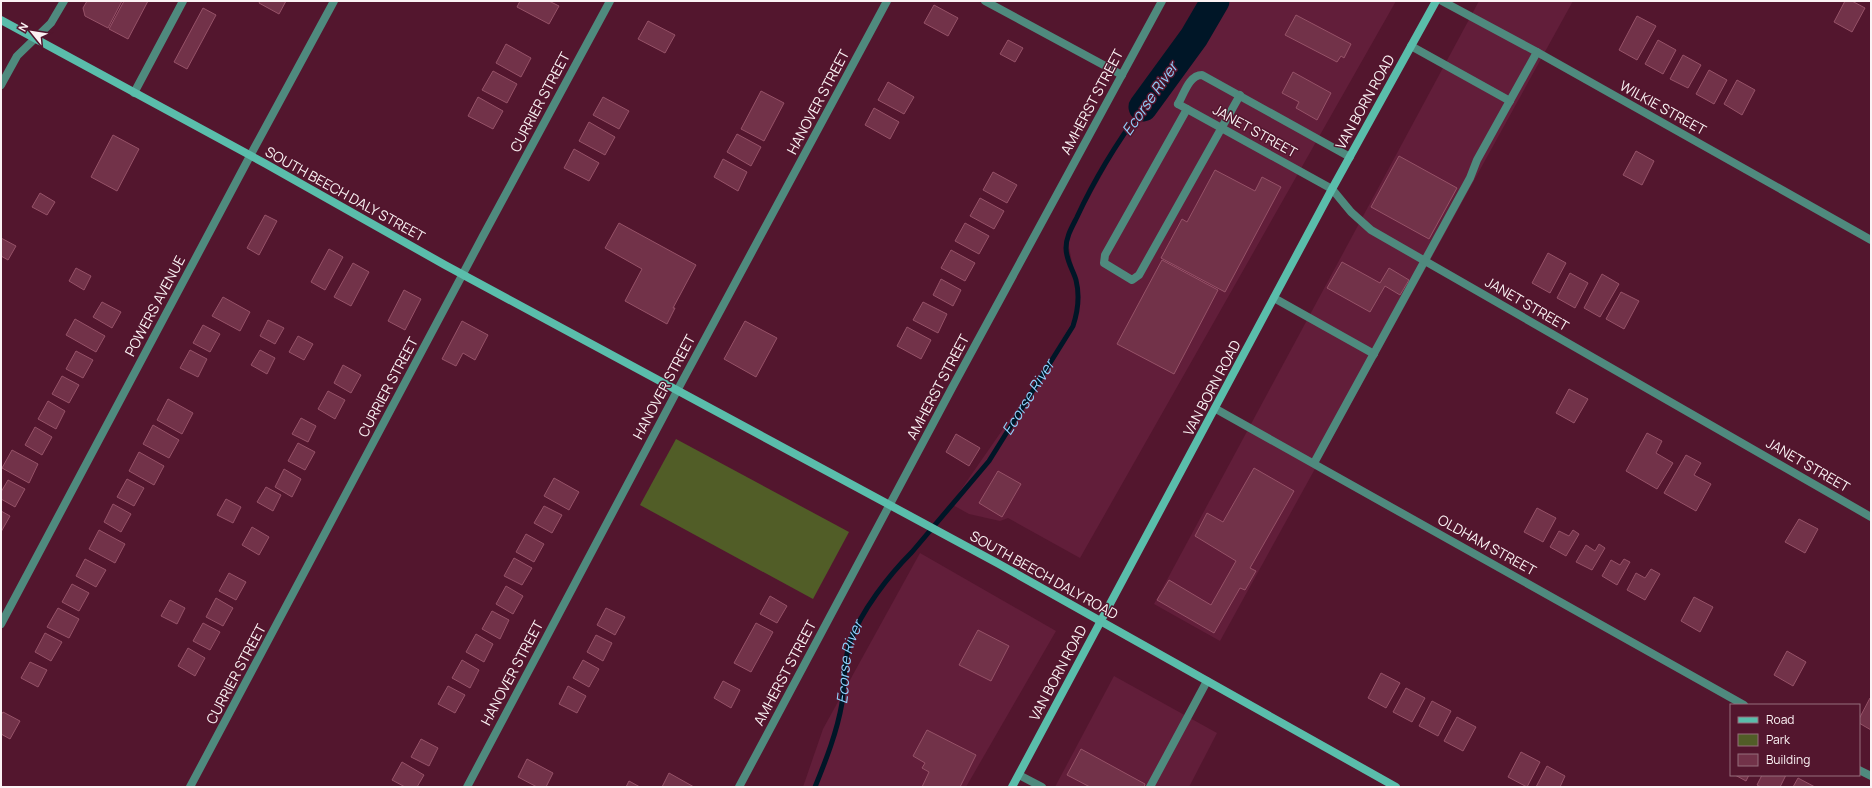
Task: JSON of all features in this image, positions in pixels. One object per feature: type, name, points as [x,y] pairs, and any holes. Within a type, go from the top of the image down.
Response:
[{"type":"main road","name":"VAN BORN ROAD","points":[[1012,787],[1216,409],[1332,189],[1436,1]]},
{"type":"main road","name":"SOUTH BEECH DALY STREET","points":[[1,20],[677,391]]},
{"type":"main road","name":"SOUTH BEECH DALY ROAD","points":[[677,391],[917,520],[1396,787]]},
{"type":"street","points":[[1,85],[17,56],[51,23],[64,1]]},
{"type":"street","points":[[134,93],[183,1]]},
{"type":"street","name":"POWERS AVENUE","points":[[1,624],[334,1]]},
{"type":"street","name":"CURRIER STREET","points":[[190,787],[610,1]]},
{"type":"street","name":"HANOVER STREET","points":[[466,787],[887,1]]},
{"type":"street","points":[[985,1],[1122,75]]},
{"type":"street","name":"AMHERST STREET","points":[[740,787],[889,506],[1162,1]]},
{"type":"street","name":"WILKIE STREET","points":[[1442,1],[1537,52],[1871,240]]},
{"type":"street","points":[[1411,46],[1510,101]]},
{"type":"street","points":[[1314,463],[1470,178],[1477,160],[1537,52]]},
{"type":"street","name":"JANET STREET","points":[[1240,95],[1202,75],[1196,75],[1192,78],[1178,104],[1332,189],[1350,212],[1371,230],[1871,517]]},
{"type":"street","points":[[1187,109],[1105,255],[1104,263],[1132,280],[1139,275],[1240,95],[1350,157]]},
{"type":"street","points":[[1274,298],[1374,354]]},
{"type":"street","name":"OLDHAM STREET","points":[[1216,409],[1742,704]]},
{"type":"street","points":[[1150,787],[1208,681]]},
{"type":"street","points":[[1860,770],[1871,776]]},
{"type":"street","points":[[1019,775],[1042,787]]},
{"type":"shaded area","points":[[1198,1],[1396,1],[1080,558],[1008,518],[1000,521],[969,514],[951,504],[1042,373],[1078,312],[1076,281],[1067,238]]},
{"type":"shaded area","points":[[1479,1],[1573,1],[1220,641],[1154,604]]},
{"type":"shaded area","points":[[920,553],[1056,631],[966,787],[803,787],[823,729]]},
{"type":"shaded area","points":[[1114,676],[1217,733],[1189,787],[1055,787]]},
{"type":"green space","points":[[676,439],[849,532],[813,599],[640,505]]},
{"type":"building","points":[[87,1],[122,1],[108,28],[85,16],[83,8]]},
{"type":"building","points":[[124,1],[148,1],[128,39],[109,29]]},
{"type":"building","points":[[260,1],[286,1],[279,14],[259,3]]},
{"type":"building","points":[[520,1],[549,1],[559,6],[549,24],[517,7]]},
{"type":"building","points":[[1845,1],[1852,1],[1865,8],[1852,32],[1834,22]]},
{"type":"building","points":[[934,5],[958,18],[948,36],[924,23]]},
{"type":"building","points":[[203,8],[216,15],[187,69],[174,62]]},
{"type":"building","points":[[1296,15],[1351,44],[1344,58],[1341,56],[1337,62],[1285,35]]},
{"type":"building","points":[[1637,16],[1656,26],[1637,60],[1619,50]]},
{"type":"building","points":[[648,21],[675,35],[665,53],[638,39]]},
{"type":"building","points":[[1008,40],[1023,48],[1015,62],[1000,54]]},
{"type":"building","points":[[1658,40],[1676,50],[1663,74],[1645,64]]},
{"type":"building","points":[[506,44],[531,58],[521,77],[496,63]]},
{"type":"building","points":[[1683,55],[1701,65],[1688,88],[1670,79]]},
{"type":"building","points":[[1709,70],[1727,80],[1714,104],[1696,94]]},
{"type":"building","points":[[493,71],[517,84],[507,103],[482,90]]},
{"type":"building","points":[[1293,72],[1331,93],[1317,120],[1296,108],[1299,102],[1282,93]]},
{"type":"building","points":[[1737,80],[1755,90],[1742,115],[1724,104]]},
{"type":"building","points":[[888,82],[914,97],[904,114],[878,100]]},
{"type":"building","points":[[761,91],[784,103],[764,141],[741,129]]},
{"type":"building","points":[[478,97],[503,111],[493,129],[468,116]]},
{"type":"building","points":[[603,97],[629,111],[619,129],[593,115]]},
{"type":"building","points":[[874,108],[899,122],[890,139],[865,125]]},
{"type":"building","points":[[589,122],[615,137],[605,155],[579,141]]},
{"type":"building","points":[[737,134],[761,147],[751,166],[727,152]]},
{"type":"building","points":[[113,135],[139,149],[117,191],[91,177]]},
{"type":"building","points":[[574,149],[599,163],[589,181],[564,168]]},
{"type":"building","points":[[1636,151],[1654,161],[1642,185],[1623,175]]},
{"type":"building","points":[[1399,156],[1457,188],[1429,239],[1371,207]]},
{"type":"building","points":[[723,159],[747,172],[738,191],[714,177]]},
{"type":"building","points":[[1215,170],[1255,191],[1262,177],[1281,187],[1225,292],[1161,258],[1182,219],[1187,222]]},
{"type":"building","points":[[993,172],[1017,185],[1007,203],[983,190]]},
{"type":"building","points":[[40,193],[55,202],[47,215],[32,207]]},
{"type":"building","points":[[980,198],[1004,211],[994,229],[970,216]]},
{"type":"building","points":[[265,215],[277,221],[259,255],[247,248]]},
{"type":"building","points":[[619,223],[696,265],[673,308],[675,308],[667,324],[625,301],[642,269],[605,248]]},
{"type":"building","points":[[965,223],[989,236],[979,254],[955,241]]},
{"type":"building","points":[[1,238],[16,246],[8,260],[1,256]]},
{"type":"building","points":[[329,249],[343,257],[325,290],[311,282]]},
{"type":"building","points":[[951,250],[975,263],[965,281],[941,268]]},
{"type":"building","points":[[1548,253],[1566,263],[1550,293],[1532,283]]},
{"type":"building","points":[[1162,260],[1218,290],[1174,374],[1117,344]]},
{"type":"building","points":[[1342,262],[1380,283],[1389,268],[1409,280],[1400,295],[1385,286],[1370,312],[1327,288]]},
{"type":"building","points":[[353,263],[369,272],[351,306],[334,297]]},
{"type":"building","points":[[76,268],[91,276],[84,290],[69,281]]},
{"type":"building","points":[[1570,273],[1588,283],[1575,308],[1557,298]]},
{"type":"building","points":[[1602,274],[1619,284],[1600,317],[1584,308]]},
{"type":"building","points":[[941,279],[961,290],[953,306],[933,295]]},
{"type":"building","points":[[404,290],[421,299],[405,330],[388,321]]},
{"type":"building","points":[[1621,292],[1639,301],[1624,329],[1606,319]]},
{"type":"building","points":[[223,297],[250,312],[240,331],[212,316]]},
{"type":"building","points":[[102,302],[121,312],[112,328],[93,317]]},
{"type":"building","points":[[923,302],[947,314],[938,333],[913,320]]},
{"type":"building","points":[[75,319],[105,336],[96,352],[66,335]]},
{"type":"building","points":[[268,320],[284,328],[275,344],[260,336]]},
{"type":"building","points":[[462,321],[488,335],[475,360],[463,353],[456,366],[442,359]]},
{"type":"building","points":[[745,321],[777,338],[756,377],[724,359]]},
{"type":"building","points":[[203,325],[220,334],[210,352],[193,343]]},
{"type":"building","points":[[907,327],[931,340],[921,359],[897,346]]},
{"type":"building","points":[[298,336],[313,344],[304,360],[289,352]]},
{"type":"building","points":[[190,350],[207,359],[198,377],[180,368]]},
{"type":"building","points":[[260,350],[275,358],[267,374],[251,365]]},
{"type":"building","points":[[76,351],[93,360],[83,378],[66,369]]},
{"type":"building","points":[[343,365],[361,375],[351,393],[334,383]]},
{"type":"building","points":[[62,376],[79,385],[69,403],[52,394]]},
{"type":"building","points":[[1569,389],[1588,399],[1574,423],[1556,413]]},
{"type":"building","points":[[328,391],[345,400],[335,419],[318,409]]},
{"type":"building","points":[[168,399],[193,413],[182,434],[157,420]]},
{"type":"building","points":[[48,401],[65,411],[56,429],[38,419]]},
{"type":"building","points":[[301,418],[316,426],[308,442],[292,434]]},
{"type":"building","points":[[153,425],[179,440],[169,458],[143,444]]},
{"type":"building","points":[[35,427],[52,437],[42,455],[25,445]]},
{"type":"building","points":[[1647,433],[1662,441],[1656,453],[1673,463],[1657,489],[1626,471]]},
{"type":"building","points":[[956,434],[980,448],[969,466],[946,452]]},
{"type":"building","points":[[298,443],[315,452],[305,470],[288,461]]},
{"type":"building","points":[[12,450],[38,464],[29,483],[2,468]]},
{"type":"building","points":[[139,452],[164,466],[154,485],[129,471]]},
{"type":"building","points":[[1686,455],[1701,463],[1694,475],[1711,484],[1696,511],[1664,493]]},
{"type":"building","points":[[1254,468],[1294,491],[1250,568],[1256,571],[1245,590],[1240,588],[1214,633],[1157,600],[1169,580],[1211,605],[1236,561],[1195,536],[1207,513],[1223,522]]},
{"type":"building","points":[[284,469],[301,479],[292,497],[275,487]]},
{"type":"building","points":[[998,471],[1021,484],[1002,517],[979,503]]},
{"type":"building","points":[[554,478],[579,492],[569,510],[544,496]]},
{"type":"building","points":[[127,479],[144,488],[134,506],[117,497]]},
{"type":"building","points":[[8,480],[25,489],[15,507],[1,499],[1,492]]},
{"type":"building","points":[[266,487],[281,495],[273,511],[257,502]]},
{"type":"building","points":[[226,499],[241,507],[233,523],[217,515]]},
{"type":"building","points":[[113,504],[131,514],[121,532],[104,522]]},
{"type":"building","points":[[544,506],[562,515],[552,533],[534,523]]},
{"type":"building","points":[[1537,508],[1556,518],[1543,542],[1524,532]]},
{"type":"building","points":[[1,511],[10,516],[1,532]]},
{"type":"building","points":[[1799,519],[1818,529],[1805,553],[1785,542]]},
{"type":"building","points":[[252,527],[269,537],[259,555],[242,545]]},
{"type":"building","points":[[99,530],[125,544],[115,563],[89,549]]},
{"type":"building","points":[[1573,530],[1579,534],[1566,556],[1550,547],[1559,531],[1569,536]]},
{"type":"building","points":[[526,534],[544,544],[534,562],[516,552]]},
{"type":"building","points":[[1599,544],[1605,548],[1592,570],[1576,562],[1586,545],[1595,551]]},
{"type":"building","points":[[514,558],[532,568],[522,585],[504,576]]},
{"type":"building","points":[[85,559],[106,570],[96,587],[76,576]]},
{"type":"building","points":[[1624,559],[1630,562],[1617,585],[1602,576],[1611,560],[1620,565]]},
{"type":"building","points":[[1651,569],[1660,574],[1645,600],[1627,590],[1636,573],[1645,578]]},
{"type":"building","points":[[229,573],[246,582],[236,600],[219,591]]},
{"type":"building","points":[[72,584],[89,593],[79,611],[62,602]]},
{"type":"building","points":[[506,586],[523,596],[513,614],[496,604]]},
{"type":"building","points":[[770,596],[787,606],[777,623],[760,614]]},
{"type":"building","points":[[1694,597],[1713,607],[1700,632],[1681,621]]},
{"type":"building","points":[[216,598],[233,608],[223,626],[206,617]]},
{"type":"building","points":[[170,600],[185,608],[177,624],[161,616]]},
{"type":"building","points":[[58,608],[79,619],[69,638],[47,627]]},
{"type":"building","points":[[606,608],[625,617],[615,635],[597,625]]},
{"type":"building","points":[[492,611],[509,620],[500,639],[482,629]]},
{"type":"building","points":[[203,623],[220,632],[210,650],[193,641]]},
{"type":"building","points":[[756,623],[773,632],[751,672],[734,663]]},
{"type":"building","points":[[978,630],[1009,646],[991,681],[959,665]]},
{"type":"building","points":[[45,633],[62,642],[51,661],[35,652]]},
{"type":"building","points":[[476,634],[493,644],[484,662],[466,652]]},
{"type":"building","points":[[596,635],[612,643],[603,661],[587,652]]},
{"type":"building","points":[[188,648],[205,658],[195,676],[178,666]]},
{"type":"building","points":[[1787,651],[1806,662],[1793,686],[1774,675]]},
{"type":"building","points":[[462,660],[479,670],[470,688],[452,678]]},
{"type":"building","points":[[583,660],[599,669],[589,687],[573,678]]},
{"type":"building","points":[[30,662],[47,670],[38,687],[21,678]]},
{"type":"building","points":[[1381,673],[1400,683],[1386,708],[1368,698]]},
{"type":"building","points":[[723,681],[740,690],[731,708],[714,698]]},
{"type":"building","points":[[448,686],[465,695],[455,713],[438,704]]},
{"type":"building","points":[[568,686],[586,696],[577,713],[559,704]]},
{"type":"building","points":[[1406,688],[1425,698],[1412,722],[1393,712]]},
{"type":"building","points":[[1871,698],[1871,730],[1860,724],[1860,717]]},
{"type":"building","points":[[1432,701],[1451,711],[1438,736],[1419,726]]},
{"type":"building","points":[[3,712],[20,721],[10,739],[1,734],[1,715]]},
{"type":"building","points":[[1457,717],[1476,727],[1463,751],[1444,741]]},
{"type":"building","points":[[927,730],[976,755],[960,787],[922,787],[929,772],[922,768],[925,763],[913,756]]},
{"type":"building","points":[[421,739],[438,748],[429,766],[411,757]]},
{"type":"building","points":[[1081,749],[1145,784],[1144,787],[1090,787],[1067,775]]},
{"type":"building","points":[[1521,752],[1540,762],[1527,787],[1508,777]]},
{"type":"building","points":[[527,759],[553,773],[546,787],[537,787],[518,777]]},
{"type":"building","points":[[402,762],[424,775],[417,787],[405,787],[392,780]]},
{"type":"building","points":[[1547,766],[1565,776],[1560,787],[1536,787]]},
{"type":"building","points":[[669,773],[694,787],[662,787]]},
{"type":"building","points":[[1737,776],[1748,776],[1746,781]]},
{"type":"building","points":[[1762,776],[1786,776],[1780,787],[1761,787],[1757,785]]},
{"type":"building","points":[[1798,778],[1815,787],[1793,787]]},
{"type":"building","points":[[629,781],[640,787],[626,787]]},
{"type":"waterway","name":"Ecorse River","points":[[1143,107],[1194,37],[1215,1]]},
{"type":"waterway","name":"Ecorse River","points":[[815,787],[837,725],[842,703],[846,657],[855,630],[868,606],[885,582],[989,461],[1073,326],[1077,309],[1078,292],[1076,280],[1066,252],[1068,236],[1099,174],[1143,107]]}]
